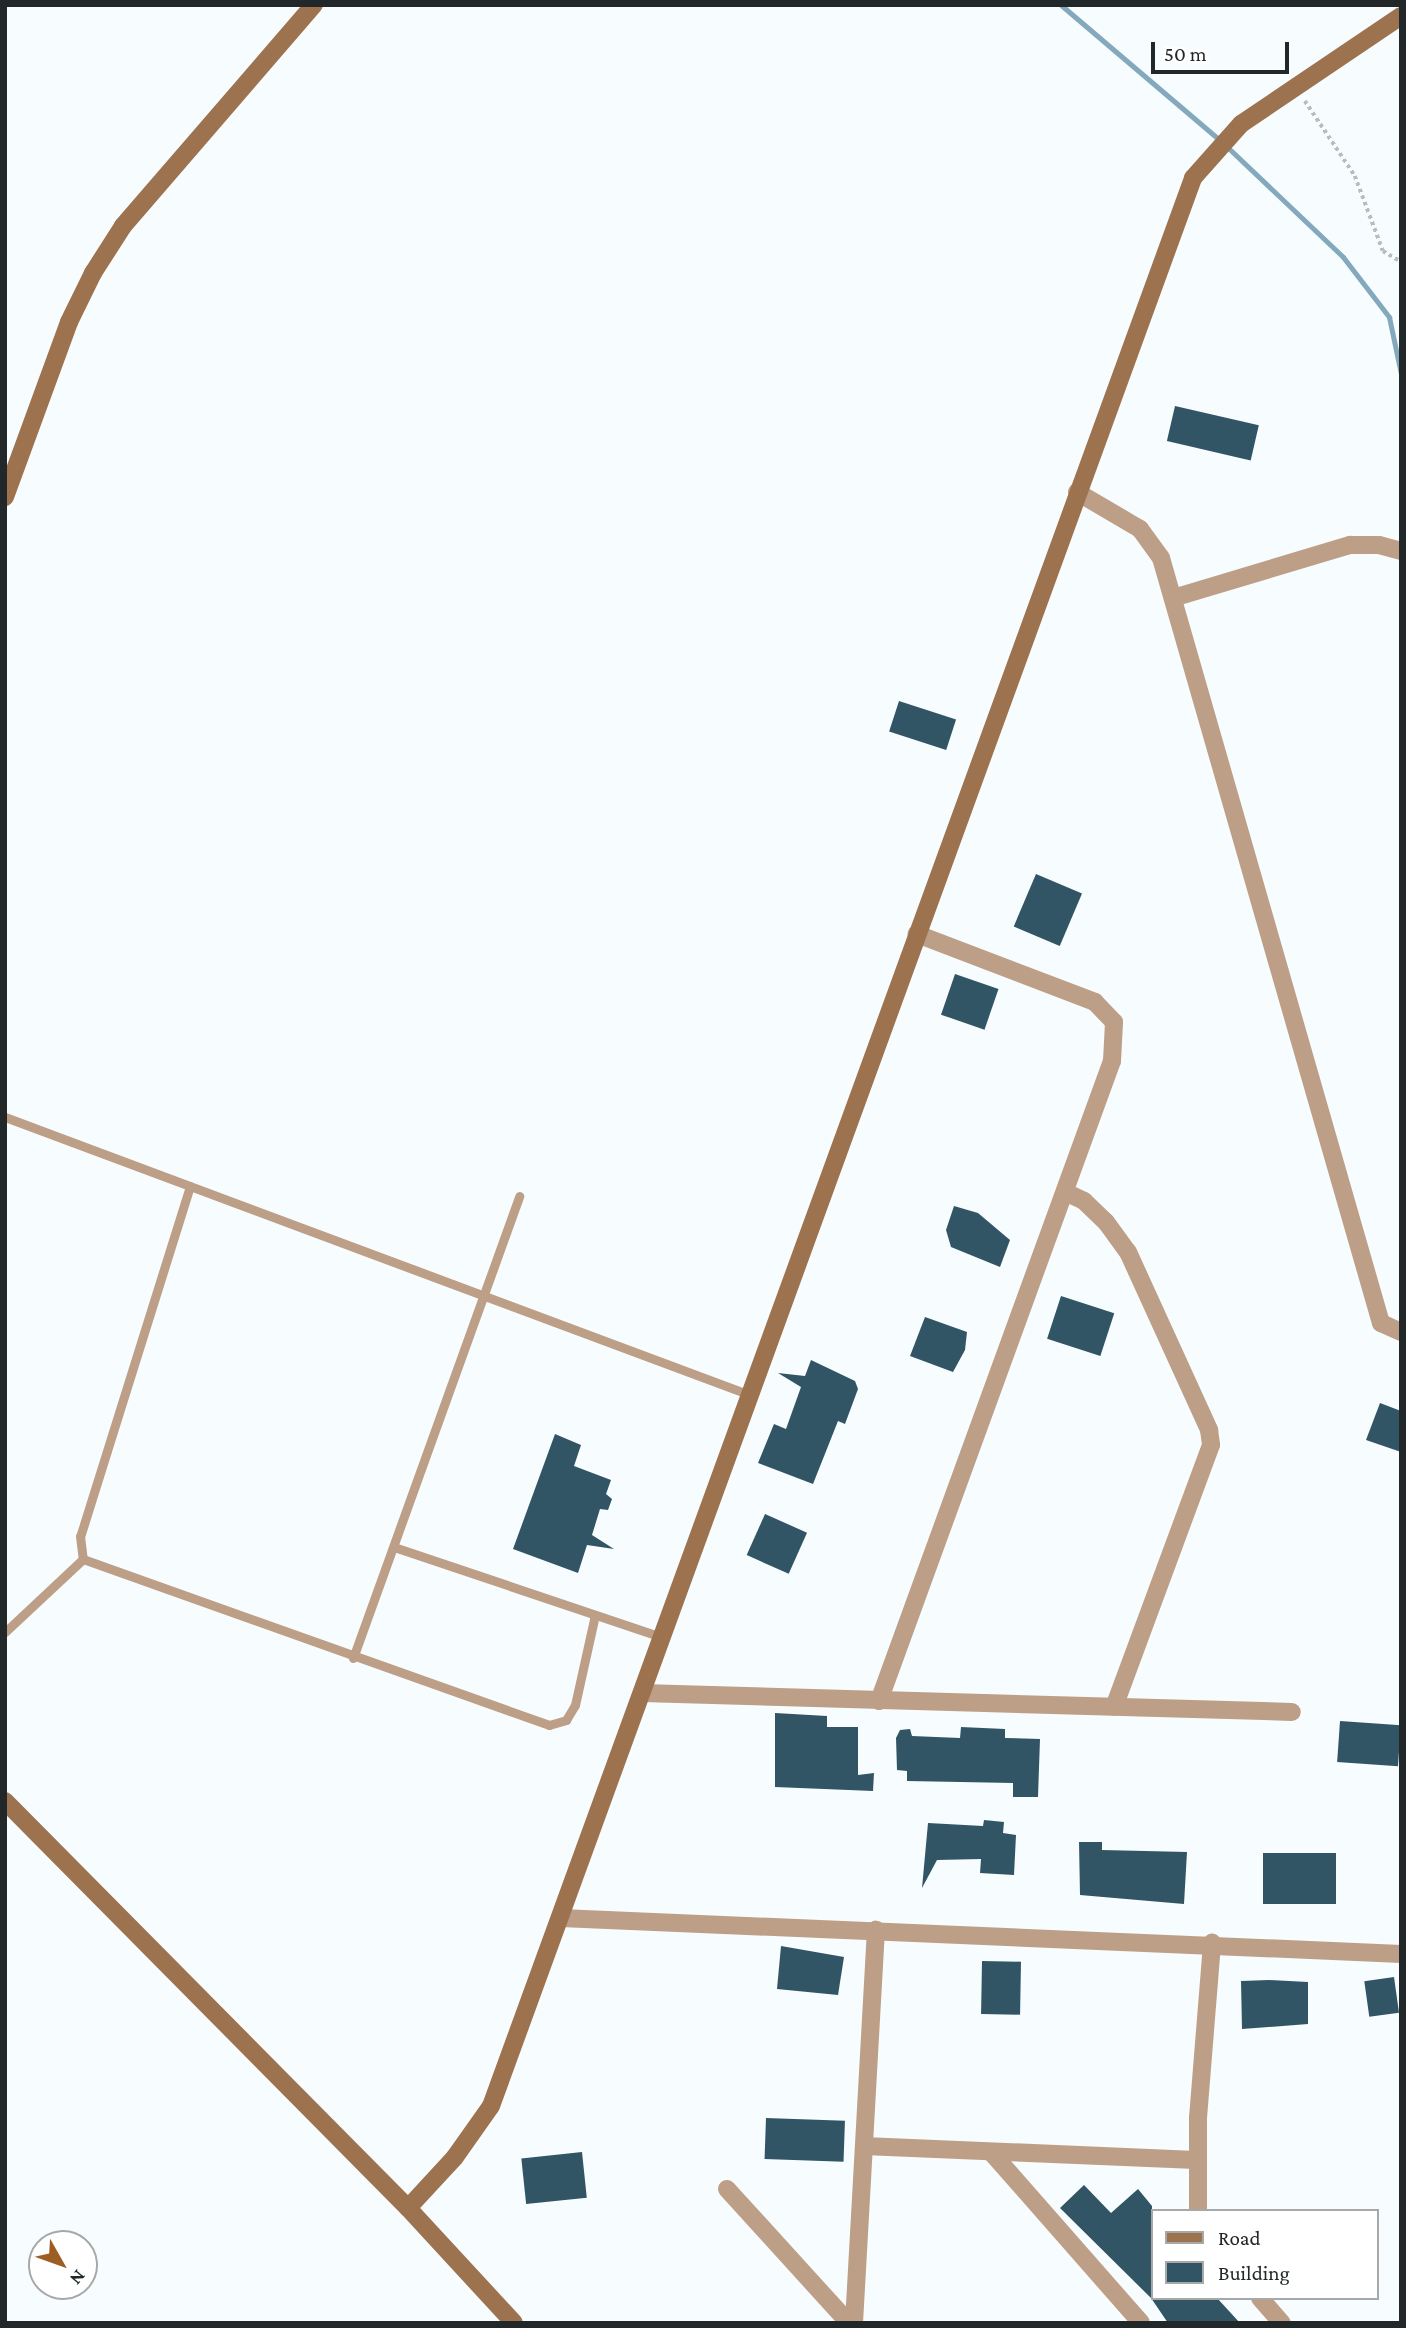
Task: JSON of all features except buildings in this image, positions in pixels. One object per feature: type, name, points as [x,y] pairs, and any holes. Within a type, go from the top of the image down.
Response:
[{"type":"street","points":[[5,497],[69,322],[93,273],[123,226],[314,5]]},
{"type":"street","points":[[408,2208],[455,2158],[491,2106],[1193,178],[1241,124],[1295,85],[1401,16]]},
{"type":"street","points":[[1077,492],[1140,530],[1161,558],[1381,1323],[1401,1332]]},
{"type":"street","points":[[1173,598],[1350,545],[1379,545],[1401,551]]},
{"type":"street","points":[[879,1701],[1112,1061],[1114,1022],[1095,1002],[1073,992],[917,934]]},
{"type":"street","points":[[1065,1192],[1084,1202],[1105,1222],[1128,1252],[1209,1430],[1211,1446],[1114,1707]]},
{"type":"street","points":[[642,1693],[1293,1712]]},
{"type":"street","points":[[5,1801],[408,2208],[514,2323]]},
{"type":"street","points":[[561,1918],[1212,1943],[1401,1954]]},
{"type":"street","points":[[852,2323],[876,1930]]},
{"type":"street","points":[[1198,2209],[1196,2160],[1212,1943]]},
{"type":"street","points":[[864,2146],[1196,2160]]},
{"type":"street","points":[[991,2152],[1141,2323]]},
{"type":"street","points":[[727,2189],[852,2323]]},
{"type":"street","points":[[1262,2300],[1282,2323]]},
{"type":"lane","points":[[5,1117],[750,1395]]},
{"type":"lane","points":[[83,1559],[80,1536],[190,1186]]},
{"type":"lane","points":[[353,1658],[486,1297],[519,1196]]},
{"type":"lane","points":[[394,1546],[663,1637]]},
{"type":"lane","points":[[5,1632],[83,1559]]},
{"type":"lane","points":[[83,1559],[540,1723],[559,1724],[575,1705],[596,1615]]},
{"type":"path","points":[[1295,85],[1354,176],[1384,251],[1401,262]]},
{"type":"waterway","points":[[1061,5],[1222,142],[1343,257],[1389,317],[1401,374]]}]
